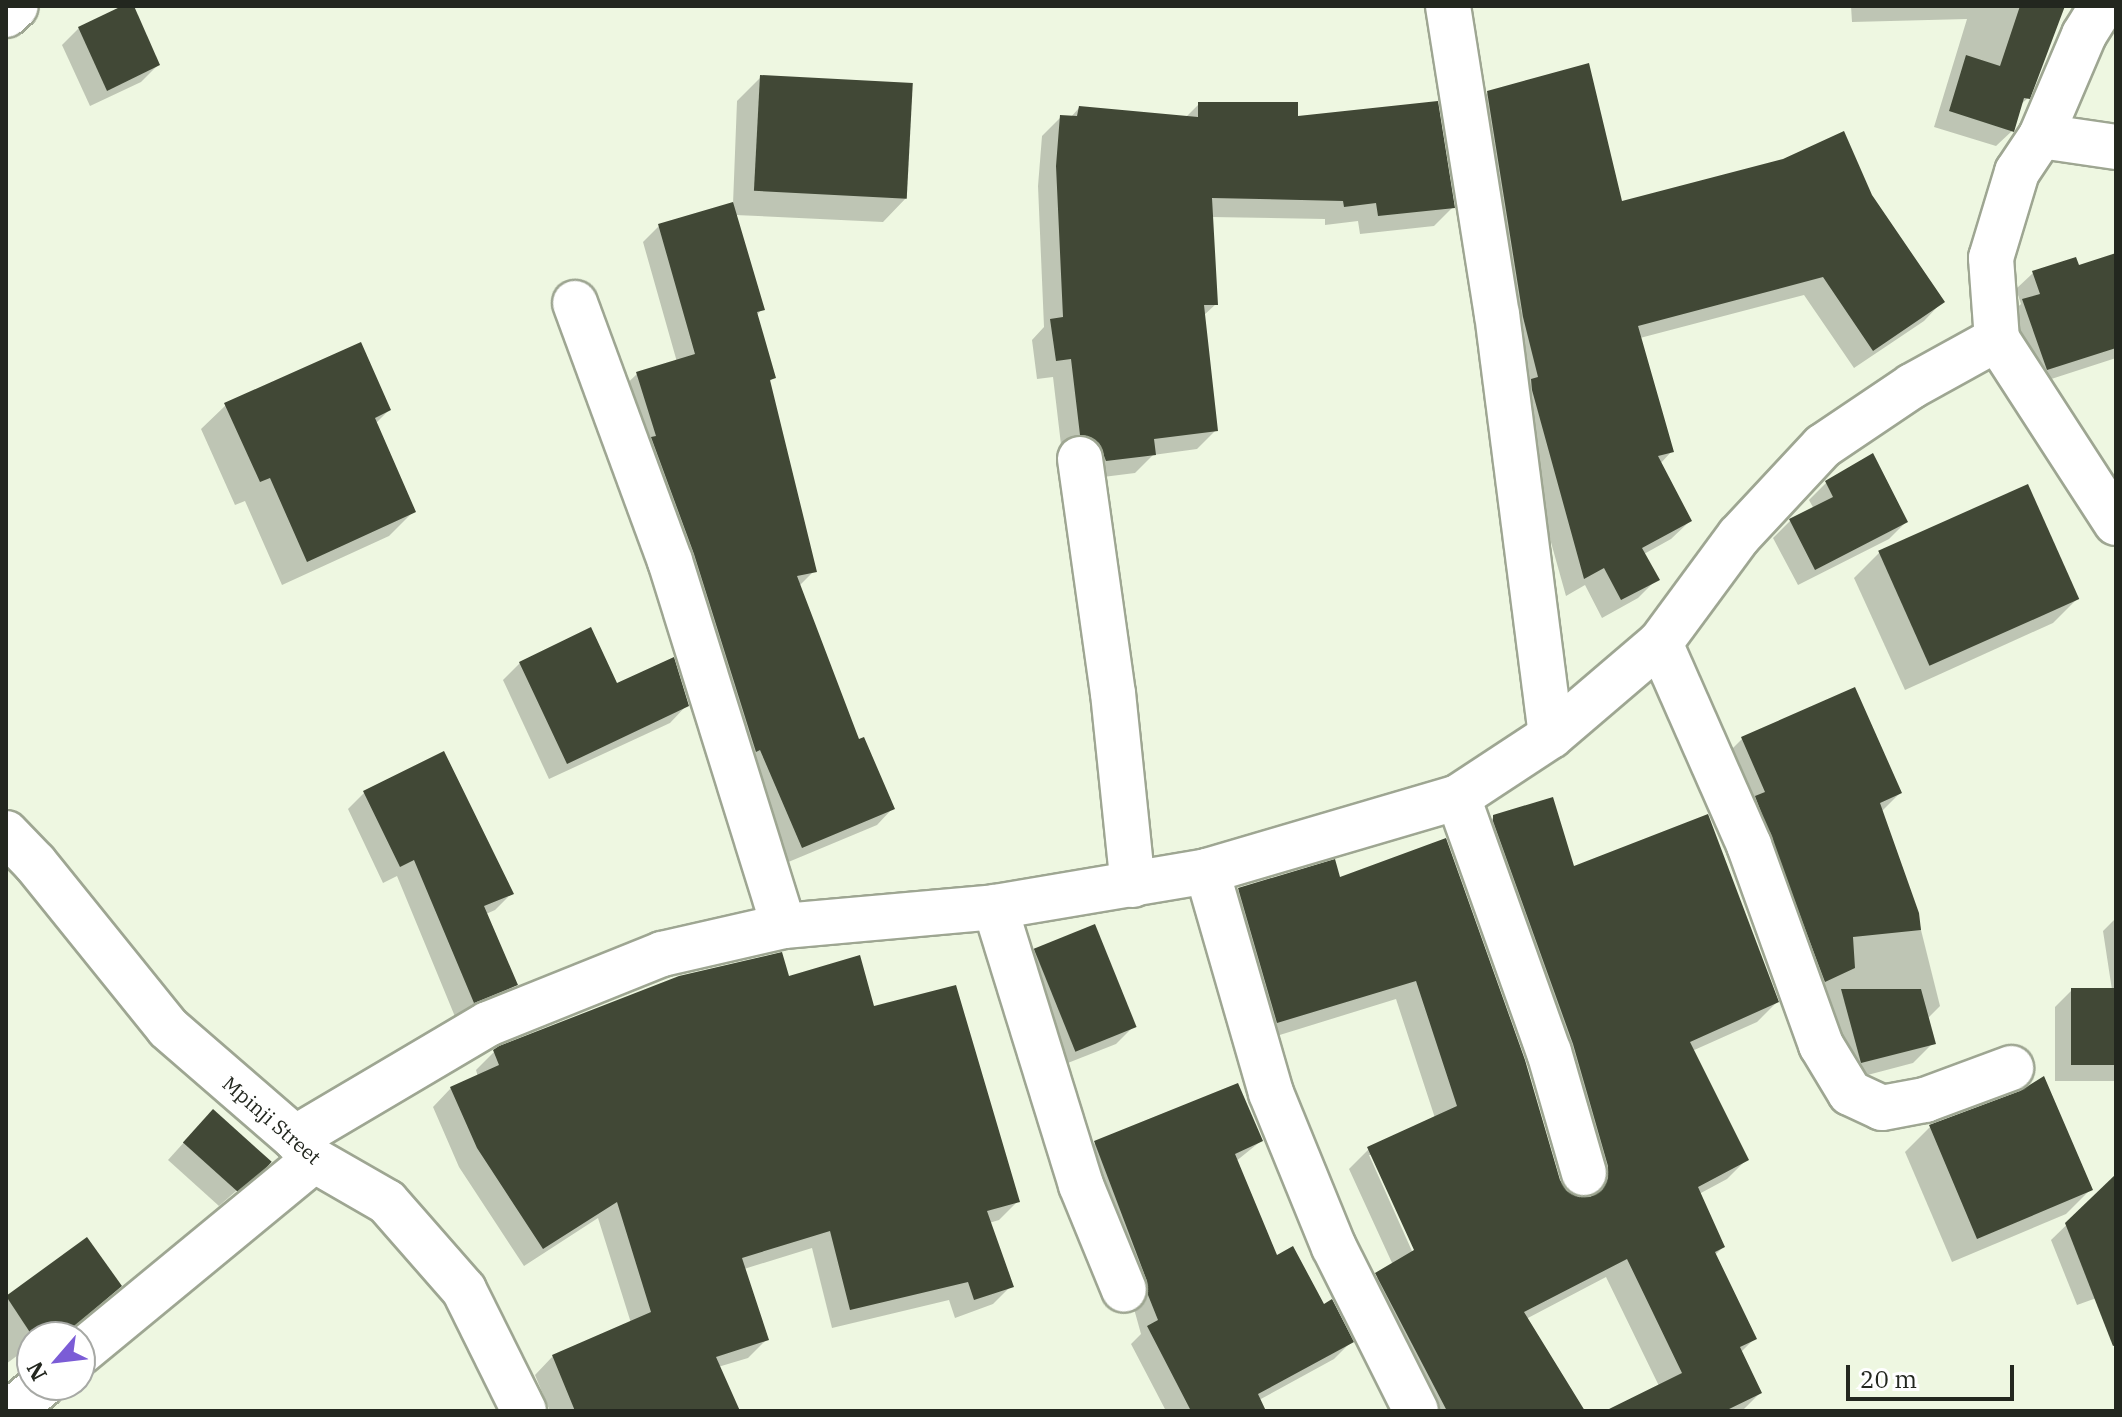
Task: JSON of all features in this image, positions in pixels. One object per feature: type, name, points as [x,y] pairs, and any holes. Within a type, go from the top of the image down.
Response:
[{"type":"street","points":[[6,15],[16,6]]},
{"type":"street","points":[[1448,6],[1497,314],[1551,736]]},
{"type":"street","points":[[2102,6],[2084,35],[2041,136],[2017,172],[1991,258],[1997,339],[2116,523]]},
{"type":"street","points":[[2041,136],[2116,147]]},
{"type":"street","points":[[575,303],[670,561],[784,926]]},
{"type":"street","points":[[96,1338],[304,1149],[488,1024],[662,954],[784,926],[995,907],[1207,871],[1458,797],[1551,736],[1660,643],[1739,536],[1823,446],[1912,386],[1997,339]]},
{"type":"street","points":[[1080,459],[1113,693],[1133,885]]},
{"type":"street","points":[[1660,643],[1749,845],[1821,1045],[1850,1093],[1882,1108],[1925,1100],[2011,1068]]},
{"type":"street","points":[[1458,797],[1549,1052],[1584,1173]]},
{"type":"street","name":"Mpinji Street","points":[[6,833],[35,863],[168,1028],[304,1149],[387,1202],[464,1290],[524,1411]]},
{"type":"street","points":[[1207,871],[1271,1093],[1334,1247],[1416,1411]]},
{"type":"street","points":[[995,907],[1081,1185],[1124,1290]]},
{"type":"building","points":[[122,6],[134,6],[160,65],[107,91],[78,27]]},
{"type":"building","points":[[2020,6],[2065,6],[2030,99],[2024,98],[2014,132],[1949,111],[1966,55],[2000,66]]},
{"type":"building","points":[[1589,63],[1622,201],[1783,159],[1844,131],[1872,195],[1945,302],[1873,351],[1823,277],[1638,326],[1674,452],[1658,456],[1692,521],[1642,548],[1660,580],[1621,600],[1604,568],[1584,579],[1532,390],[1531,379],[1538,377],[1523,317],[1487,91]]},
{"type":"building","points":[[760,75],[913,83],[907,199],[754,191]]},
{"type":"building","points":[[1438,101],[1455,208],[1378,216],[1376,203],[1344,207],[1343,201],[1212,198],[1218,305],[1204,305],[1218,431],[1154,439],[1156,455],[1106,461],[1099,443],[1080,435],[1071,359],[1056,361],[1050,319],[1063,317],[1056,166],[1060,115],[1077,116],[1079,106],[1198,117],[1198,102],[1298,102],[1298,116]]},
{"type":"building","points":[[733,202],[765,310],[757,312],[776,378],[770,380],[817,572],[797,576],[859,739],[864,737],[895,809],[802,848],[760,750],[756,752],[694,554],[651,437],[656,436],[636,372],[695,354],[658,224]]},
{"type":"building","points":[[2116,253],[2116,348],[2047,370],[2022,299],[2040,294],[2032,271],[2076,257],[2079,265]]},
{"type":"building","points":[[361,342],[391,410],[375,418],[416,512],[307,562],[270,478],[260,482],[224,403]]},
{"type":"building","points":[[1873,453],[1908,522],[1815,570],[1789,519],[1833,497],[1825,481]]},
{"type":"building","points":[[2028,484],[2079,599],[1929,666],[1878,551]]},
{"type":"building","points":[[591,627],[617,683],[674,657],[689,706],[567,764],[519,662]]},
{"type":"building","points":[[1855,687],[1902,793],[1880,803],[1919,913],[1921,930],[1853,937],[1855,968],[1825,982],[1755,796],[1765,792],[1741,737]]},
{"type":"building","points":[[444,751],[514,894],[484,906],[518,985],[474,1003],[414,860],[400,867],[363,791]]},
{"type":"building","points":[[1553,797],[1574,866],[1708,814],[1779,1002],[1690,1042],[1749,1160],[1698,1187],[1725,1247],[1715,1252],[1757,1339],[1740,1347],[1762,1393],[1725,1411],[1605,1411],[1682,1373],[1627,1259],[1524,1312],[1585,1411],[1447,1411],[1375,1273],[1414,1250],[1367,1147],[1457,1106],[1416,981],[1277,1023],[1238,888],[1335,859],[1340,877],[1446,838],[1525,1060],[1560,1180],[1567,1191],[1579,1197],[1590,1197],[1602,1190],[1608,1178],[1608,1166],[1573,1044],[1493,821],[1493,815]]},
{"type":"building","points":[[1095,924],[1137,1027],[1075,1052],[1034,949]]},
{"type":"building","points":[[782,952],[789,976],[860,955],[874,1006],[956,985],[1020,1202],[987,1211],[1014,1287],[974,1300],[968,1282],[850,1310],[830,1231],[742,1258],[769,1340],[716,1357],[740,1411],[575,1411],[552,1355],[651,1312],[617,1202],[543,1249],[477,1148],[450,1087],[499,1065],[493,1050],[499,1046],[679,976]]},
{"type":"building","points":[[2071,988],[2116,988],[2116,1065],[2071,1065]]},
{"type":"building","points":[[1841,989],[1921,989],[1936,1044],[1861,1063]]},
{"type":"building","points":[[2044,1076],[2093,1190],[1977,1239],[1929,1125],[2020,1091]]},
{"type":"building","points":[[1238,1083],[1263,1141],[1235,1154],[1277,1255],[1293,1246],[1324,1304],[1332,1299],[1354,1342],[1258,1394],[1266,1411],[1191,1411],[1147,1326],[1158,1320],[1148,1295],[1147,1281],[1094,1141]]},
{"type":"building","points":[[213,1109],[272,1162],[242,1195],[183,1142]]},
{"type":"building","points":[[2116,1174],[2116,1345],[2113,1346],[2065,1223]]},
{"type":"building","points":[[87,1237],[122,1286],[81,1321],[22,1321],[6,1296]]}]
